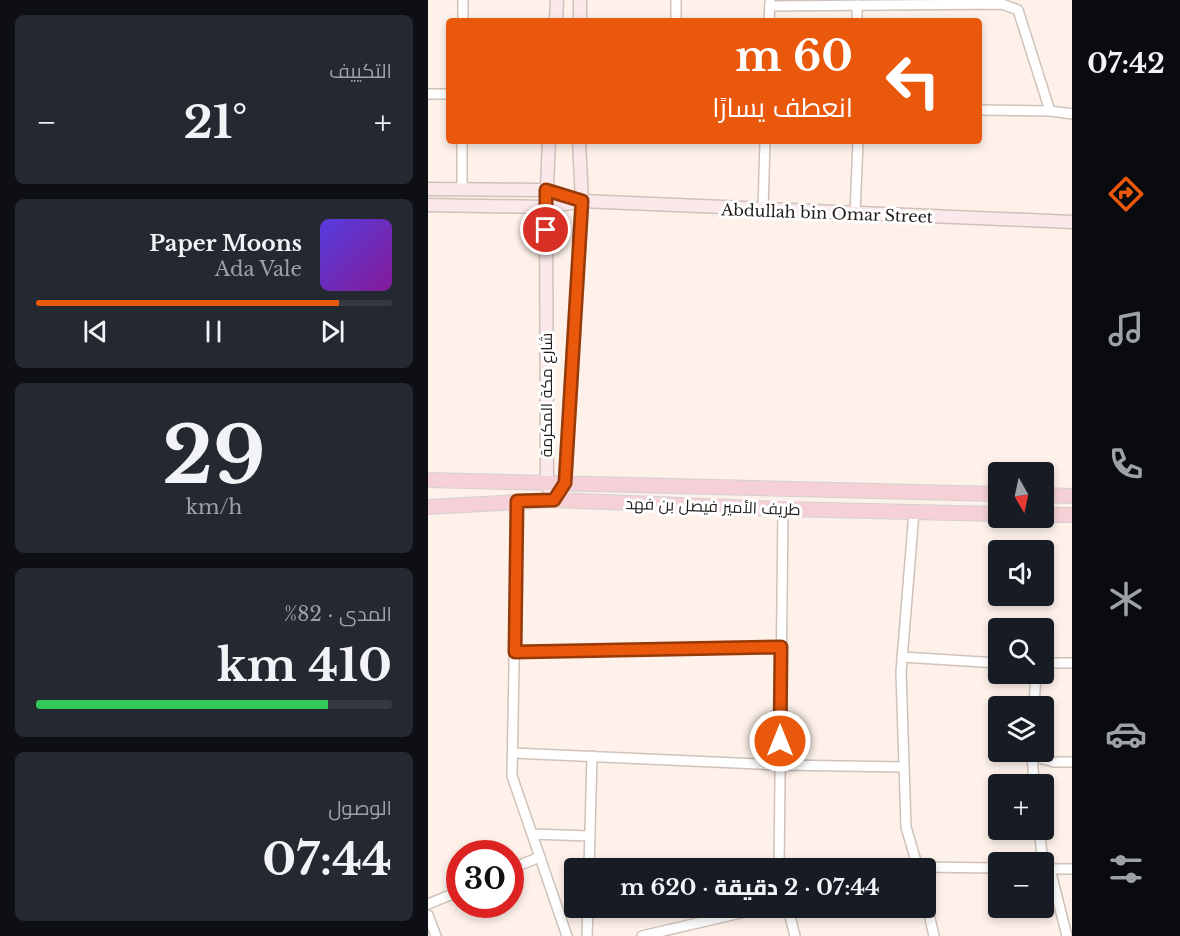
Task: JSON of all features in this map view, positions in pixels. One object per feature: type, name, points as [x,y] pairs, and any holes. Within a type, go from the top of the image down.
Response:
[{"type":"main road","name":"طريف الأمير فيصل بن فهد","points":[[428,480],[988,494]]},
{"type":"main road","points":[[1054,495],[1073,496]]},
{"type":"main road","name":"طريف الأمير فيصل بن فهد","points":[[428,507],[554,500],[988,514]]},
{"type":"main road","points":[[1054,515],[1073,515]]},
{"type":"street","points":[[463,0],[463,18]]},
{"type":"street","points":[[551,0],[557,0],[556,18]]},
{"type":"street","points":[[580,0],[580,18]]},
{"type":"street","points":[[676,0],[676,18]]},
{"type":"street","points":[[769,18],[770,3],[1002,4],[1018,10],[1050,111]]},
{"type":"street","points":[[857,5],[857,18]]},
{"type":"street","points":[[428,94],[446,94]]},
{"type":"street","points":[[982,110],[1050,111],[1073,114]]},
{"type":"street","points":[[462,144],[462,189]]},
{"type":"street","name":"شارع مكة المكرمة","points":[[549,144],[546,190],[547,483],[554,500]]},
{"type":"street","name":"شارع مكة المكرمة","points":[[554,500],[565,483],[582,201],[579,144]]},
{"type":"street","points":[[763,210],[765,144]]},
{"type":"street","points":[[856,214],[857,144]]},
{"type":"street","name":"Abdullah bin Omar Street","points":[[428,189],[546,190],[582,201]]},
{"type":"street","name":"Abdullah bin Omar Street","points":[[428,205],[546,207],[582,201],[1073,222]]},
{"type":"street","points":[[517,501],[512,776],[567,936]]},
{"type":"street","points":[[779,858],[783,509]]},
{"type":"street","points":[[914,512],[902,657],[906,827],[915,858]]},
{"type":"street","points":[[515,652],[781,647]]},
{"type":"street","points":[[902,657],[988,662]]},
{"type":"street","points":[[1054,663],[1073,663]]},
{"type":"street","points":[[513,753],[780,765],[904,767]]},
{"type":"street","points":[[589,858],[592,756]]},
{"type":"street","points":[[1054,762],[1073,762]]},
{"type":"street","points":[[532,834],[590,836]]},
{"type":"street","points":[[524,863],[540,857]]},
{"type":"street","points":[[936,868],[988,868]]},
{"type":"street","points":[[1054,869],[1073,869]]},
{"type":"street","points":[[1054,895],[1067,936]]},
{"type":"street","points":[[428,904],[446,897]]},
{"type":"street","points":[[428,915],[430,927],[436,936]]},
{"type":"street","points":[[587,936],[588,918]]},
{"type":"street","points":[[642,936],[719,918]]},
{"type":"street","points":[[790,918],[795,936]]},
{"type":"street","points":[[930,918],[934,936]]},
{"type":"route","points":[[546,230],[546,190],[582,201],[565,483],[554,500],[517,501],[515,652],[781,647],[780,741]]}]
